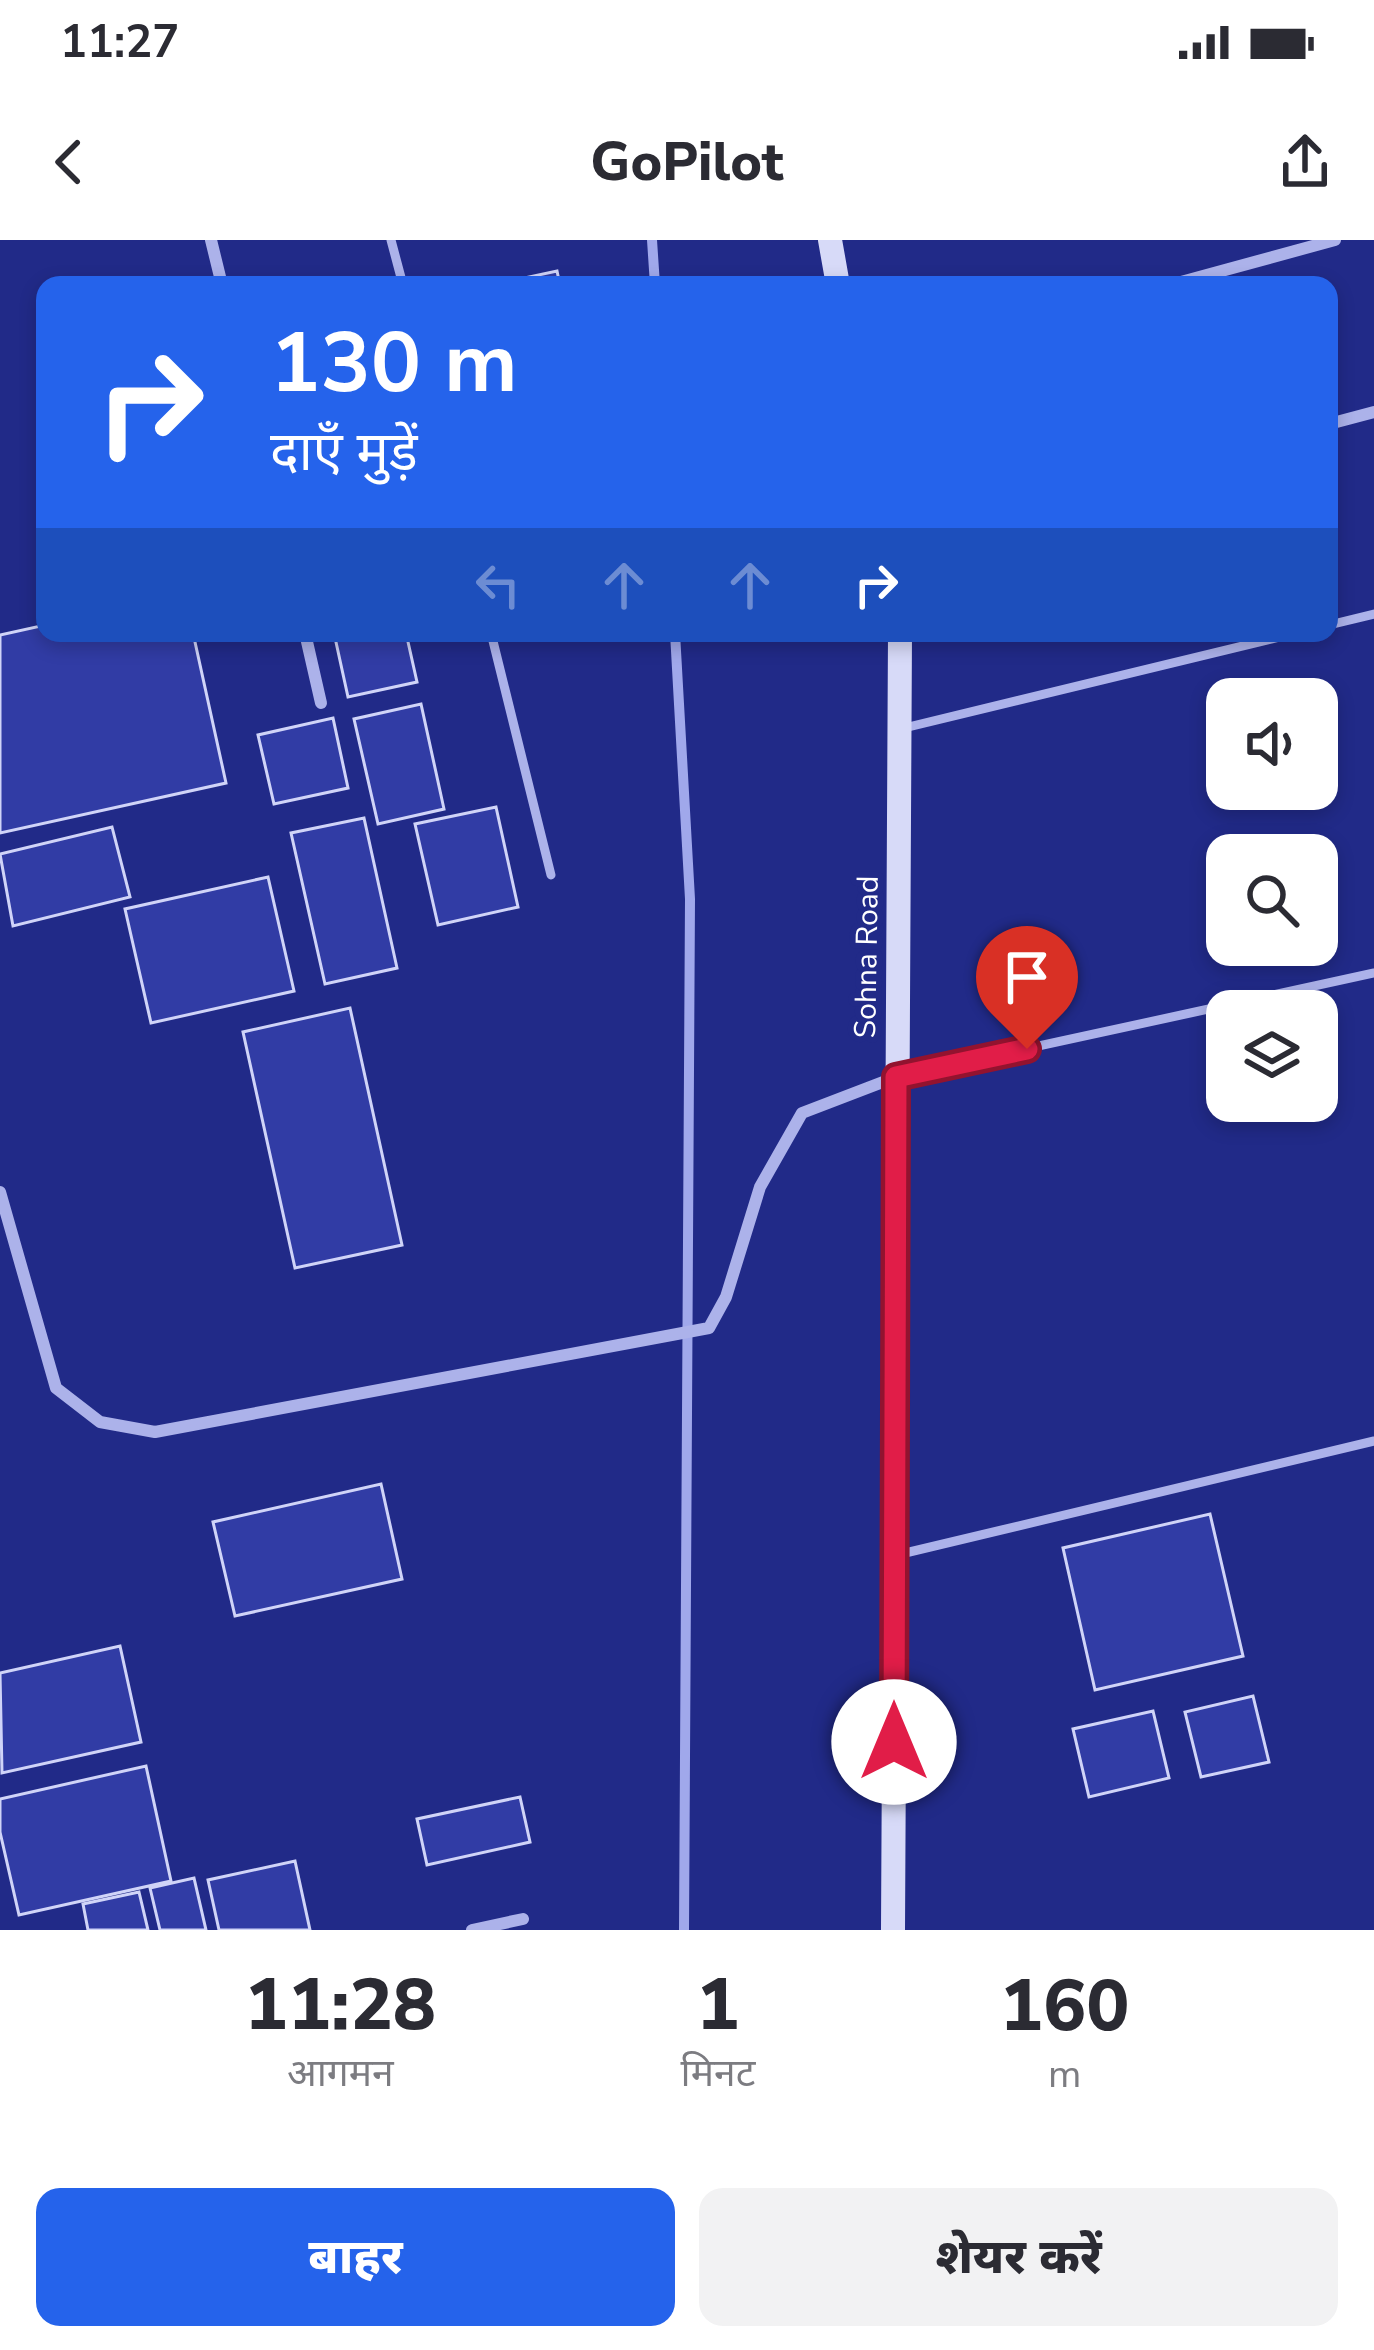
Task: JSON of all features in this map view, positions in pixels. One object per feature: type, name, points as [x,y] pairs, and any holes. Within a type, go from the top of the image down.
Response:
[{"type":"main road","points":[[830,240],[836,276]]},
{"type":"main road","name":"Sohna Road","points":[[893,1930],[900,642]]},
{"type":"street","points":[[211,240],[220,276]]},
{"type":"street","points":[[1202,276],[1325,241]]},
{"type":"street","points":[[1338,422],[1374,412]]},
{"type":"street","points":[[307,642],[321,703]]},
{"type":"street","points":[[0,1192],[56,1388],[100,1422],[155,1432],[709,1328],[727,1297],[760,1187],[802,1113],[896,1077]]},
{"type":"street","points":[[472,1930],[523,1919]]},
{"type":"lane","points":[[391,240],[401,276]]},
{"type":"lane","points":[[1338,623],[1374,614]]},
{"type":"lane","points":[[493,642],[551,875]]},
{"type":"lane","points":[[900,729],[1260,642]]},
{"type":"lane","points":[[896,1077],[1374,974]]},
{"type":"lane","points":[[895,1555],[1374,1442]]},
{"type":"building","points":[[36,627],[36,642],[195,642],[226,783],[0,833],[0,635]]},
{"type":"building","points":[[336,642],[408,642],[417,682],[348,697]]},
{"type":"building","points":[[421,704],[444,809],[378,824],[354,719]]},
{"type":"building","points":[[333,718],[348,788],[274,804],[258,735]]},
{"type":"building","points":[[496,807],[518,907],[438,925],[415,824]]},
{"type":"building","points":[[364,818],[397,968],[325,984],[291,833]]},
{"type":"building","points":[[112,827],[130,897],[13,926],[0,854]]},
{"type":"building","points":[[268,877],[294,991],[151,1023],[125,909]]},
{"type":"building","points":[[350,1008],[402,1245],[295,1268],[243,1032]]},
{"type":"building","points":[[381,1484],[402,1579],[235,1616],[213,1522]]},
{"type":"building","points":[[1210,1514],[1243,1656],[1095,1690],[1063,1548]]},
{"type":"building","points":[[120,1646],[141,1742],[2,1773],[0,1673]]},
{"type":"building","points":[[1253,1696],[1269,1762],[1201,1777],[1185,1712]]},
{"type":"building","points":[[1153,1711],[1169,1778],[1089,1797],[1073,1729]]},
{"type":"building","points":[[146,1766],[171,1881],[19,1915],[0,1832],[0,1799]]},
{"type":"building","points":[[520,1797],[530,1842],[427,1865],[417,1819]]},
{"type":"building","points":[[295,1861],[310,1930],[219,1930],[208,1880]]},
{"type":"building","points":[[194,1878],[206,1930],[160,1930],[150,1888]]},
{"type":"building","points":[[139,1892],[148,1930],[88,1930],[83,1904]]},
{"type":"waterway","points":[[652,240],[654,276]]},
{"type":"waterway","points":[[676,642],[690,899],[684,1930]]},
{"type":"route","points":[[894,1742],[896,1077],[1027,1049]]}]
